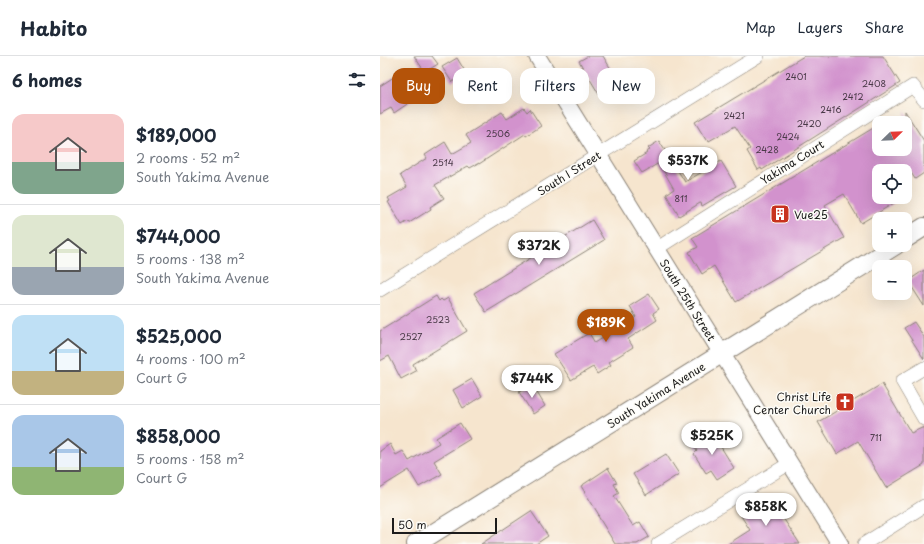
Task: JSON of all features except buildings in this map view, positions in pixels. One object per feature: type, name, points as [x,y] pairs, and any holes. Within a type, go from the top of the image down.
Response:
[{"type":"main road","points":[[912,235],[924,227]]},
{"type":"main road","name":"South Yakima Avenue","points":[[416,544],[885,252]]},
{"type":"street","name":"South 25th Street","points":[[537,56],[840,544]]},
{"type":"street","name":"South I Street","points":[[380,290],[758,56]]},
{"type":"street","name":"Yakima Court","points":[[656,249],[914,86],[924,100]]},
{"type":"street","points":[[924,368],[902,381],[924,418]]},
{"type":"street","points":[[658,544],[790,463]]},
{"type":"street","points":[[864,544],[924,506]]},
{"type":"place","name":"Vue25","points":[[780,214]]},
{"type":"place","name":"Christ Life Center Church","points":[[845,402]]}]
